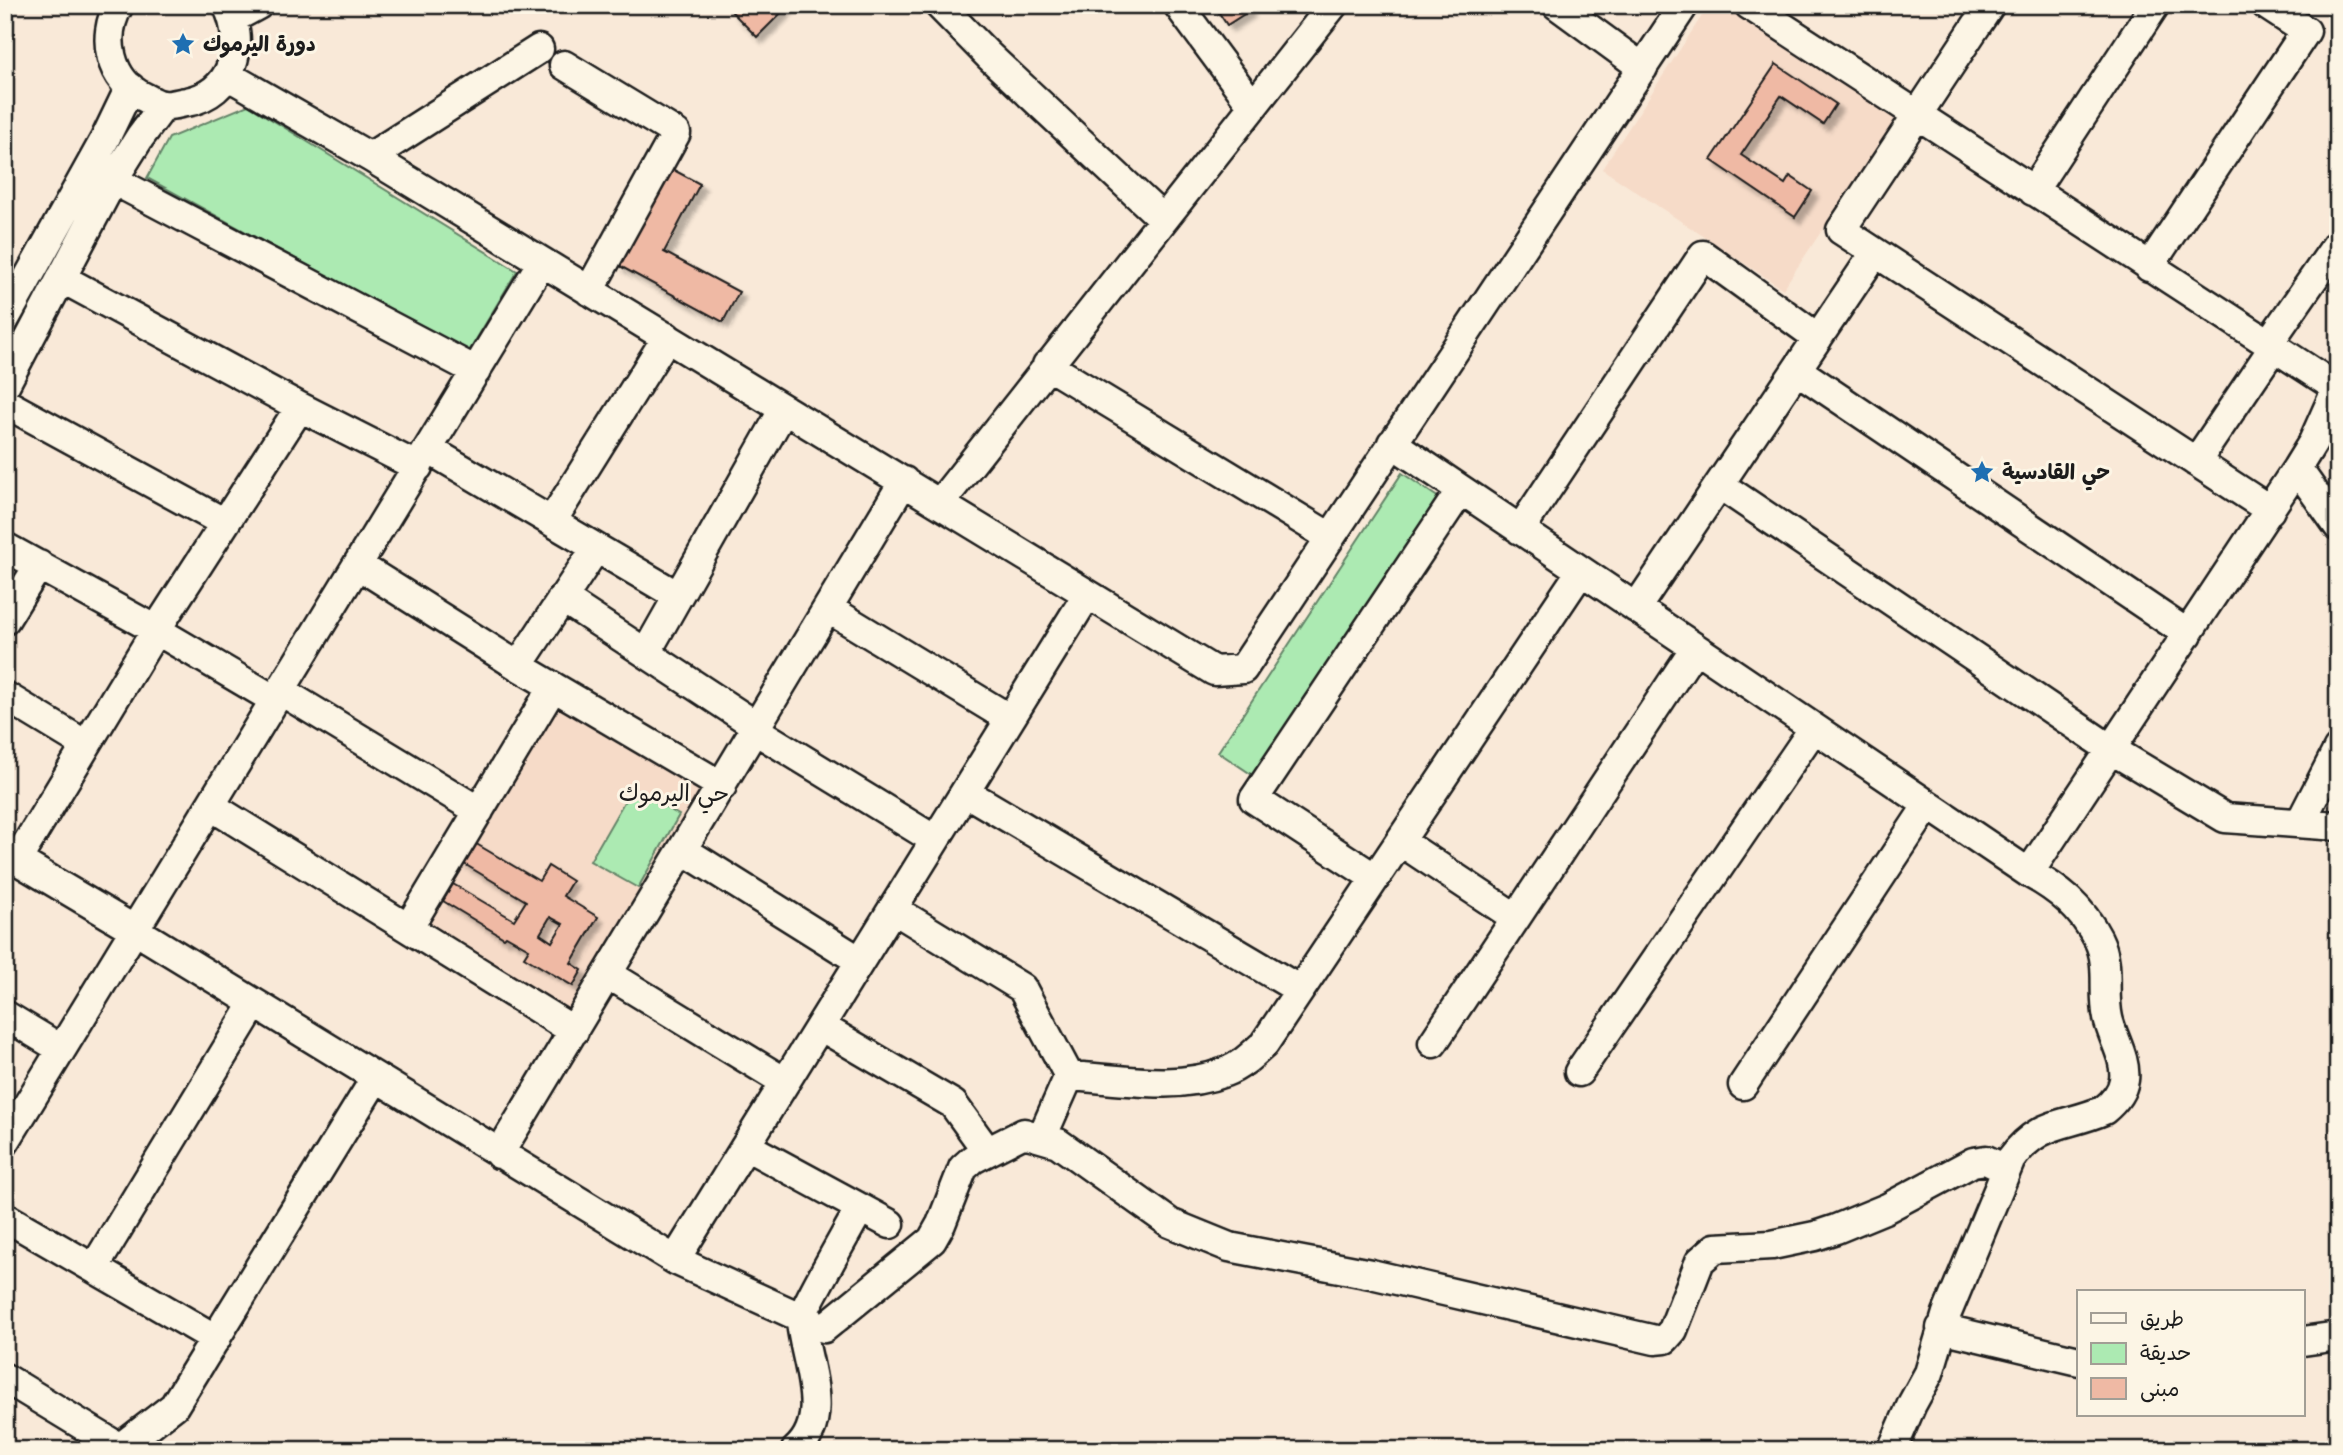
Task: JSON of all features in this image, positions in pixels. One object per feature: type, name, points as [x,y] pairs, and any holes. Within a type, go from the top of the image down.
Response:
[{"type":"street","points":[[119,5],[109,33],[110,53],[117,72],[139,94],[164,105],[191,101],[205,95],[227,75],[235,57],[240,10]]},
{"type":"street","points":[[939,5],[989,56],[1163,219]]},
{"type":"street","points":[[1178,5],[1253,106]]},
{"type":"street","points":[[940,503],[1333,5]]},
{"type":"street","points":[[1557,5],[1643,68]]},
{"type":"street","points":[[227,75],[370,157],[1214,671],[1243,668],[1684,5]]},
{"type":"street","points":[[1749,5],[2337,387],[2313,442],[2297,468],[2029,873]]},
{"type":"street","points":[[2033,191],[2155,5]]},
{"type":"street","points":[[2149,267],[2306,31],[2266,5]]},
{"type":"street","points":[[1989,6],[1842,230],[2270,510]]},
{"type":"street","points":[[370,157],[539,49]]},
{"type":"street","points":[[564,65],[676,133],[589,291]]},
{"type":"street","points":[[5,319],[105,139],[130,87]]},
{"type":"street","points":[[5,385],[113,180],[140,136],[164,105]]},
{"type":"street","points":[[113,180],[476,371]]},
{"type":"street","points":[[2196,462],[2338,243]]},
{"type":"street","points":[[1636,608],[1875,253]]},
{"type":"street","points":[[1520,530],[1703,256],[1818,338]]},
{"type":"street","points":[[5,1142],[542,262]]},
{"type":"street","points":[[61,278],[300,407],[423,458],[552,521],[678,596]]},
{"type":"street","points":[[552,521],[667,337]]},
{"type":"street","points":[[1048,365],[1330,537]]},
{"type":"street","points":[[1797,370],[2189,634]]},
{"type":"street","points":[[5,403],[225,523]]},
{"type":"street","points":[[300,407],[156,630],[86,745],[11,857],[675,1260],[801,1318],[824,1328],[932,1240],[942,1224],[963,1168],[987,1151],[1020,1134],[1042,1137],[1065,1147],[1153,1212],[1207,1240],[1252,1252],[1371,1274],[1655,1340],[1665,1339],[1673,1330],[1700,1261],[1715,1248],[1772,1245],[1815,1236],[1887,1208],[1973,1162],[1986,1160],[2006,1169]]},
{"type":"street","points":[[646,653],[784,409]]},
{"type":"street","points":[[1392,443],[2029,873],[2055,887],[2067,898],[2097,937],[2104,953],[2107,1016],[2124,1072],[2122,1088],[2112,1104],[2094,1114],[2054,1125],[2034,1135],[2017,1150],[2006,1169],[1941,1328],[1929,1373],[1892,1450]]},
{"type":"street","points":[[2297,468],[2338,526]]},
{"type":"street","points":[[499,1154],[904,481]]},
{"type":"street","points":[[1720,485],[2112,750],[2225,818],[2338,826]]},
{"type":"street","points":[[1375,878],[1254,799],[1461,489]]},
{"type":"street","points":[[5,547],[278,696],[479,811]]},
{"type":"street","points":[[518,666],[596,548]]},
{"type":"street","points":[[5,620],[39,565]]},
{"type":"street","points":[[358,565],[518,666],[722,786]]},
{"type":"street","points":[[1069,1076],[1163,1082],[1193,1080],[1225,1072],[1247,1061],[1264,1044],[1581,571]]},
{"type":"street","points":[[675,1260],[1087,595]]},
{"type":"street","points":[[562,598],[747,719],[755,730],[935,840]]},
{"type":"street","points":[[829,609],[1010,719]]},
{"type":"street","points":[[1433,1043],[1695,648]]},
{"type":"street","points":[[409,927],[553,687]]},
{"type":"street","points":[[5,696],[86,745]]},
{"type":"street","points":[[1578,1072],[1814,728]]},
{"type":"street","points":[[2300,823],[2338,749]]},
{"type":"street","points":[[965,792],[1300,990]]},
{"type":"street","points":[[1743,1085],[1928,805]]},
{"type":"street","points":[[211,806],[574,1031]]},
{"type":"street","points":[[1400,841],[1516,918]]},
{"type":"street","points":[[683,850],[860,961]]},
{"type":"street","points":[[893,909],[1022,988],[1069,1076]]},
{"type":"street","points":[[608,974],[785,1082]]},
{"type":"street","points":[[94,1268],[254,1004]]},
{"type":"street","points":[[5,1015],[61,1049]]},
{"type":"street","points":[[820,1026],[953,1104],[987,1151]]},
{"type":"street","points":[[1042,1137],[1069,1076]]},
{"type":"street","points":[[5,1378],[118,1449],[174,1406],[375,1079]]},
{"type":"street","points":[[746,1146],[890,1224]]},
{"type":"street","points":[[796,1450],[810,1426],[814,1403],[801,1318],[860,1208]]},
{"type":"street","points":[[5,1217],[216,1339]]},
{"type":"street","points":[[1941,1328],[2077,1361]]},
{"type":"street","points":[[2304,1341],[2338,1336]]},
{"type":"shaded area","points":[[1709,5],[1738,5],[1899,115],[1783,289],[1602,169]]},
{"type":"shaded area","points":[[555,701],[703,789],[574,1012],[424,922]]},
{"type":"green space","points":[[248,105],[517,271],[468,353],[147,178],[169,138]]},
{"type":"green space","points":[[1402,473],[1439,498],[1254,776],[1218,752]]},
{"type":"green space","points":[[632,788],[679,815],[638,888],[590,861]]},
{"type":"building","points":[[736,5],[789,5],[757,37],[731,11]]},
{"type":"building","points":[[1214,5],[1245,5],[1249,11],[1227,25]]},
{"type":"building","points":[[1776,64],[1836,104],[1823,124],[1781,96],[1741,155],[1785,184],[1790,176],[1812,191],[1795,217],[1711,160]]},
{"type":"building","points":[[670,168],[700,184],[664,252],[739,292],[723,322],[618,265]]},
{"type":"building","points":[[473,842],[539,881],[548,866],[572,881],[563,896],[598,917],[571,963],[582,970],[573,986],[524,957],[529,949],[506,936],[504,938],[443,901],[453,884],[514,920],[526,901],[461,862]],"holes":[[[550,917],[563,924],[552,942],[540,934]]]},
{"type":"place","name":"دورة اليرموك","points":[[183,44]]},
{"type":"place","name":"حي القادسية","points":[[1982,472]]},
{"type":"district","name":"حي اليرموك","points":[[674,793]]}]
